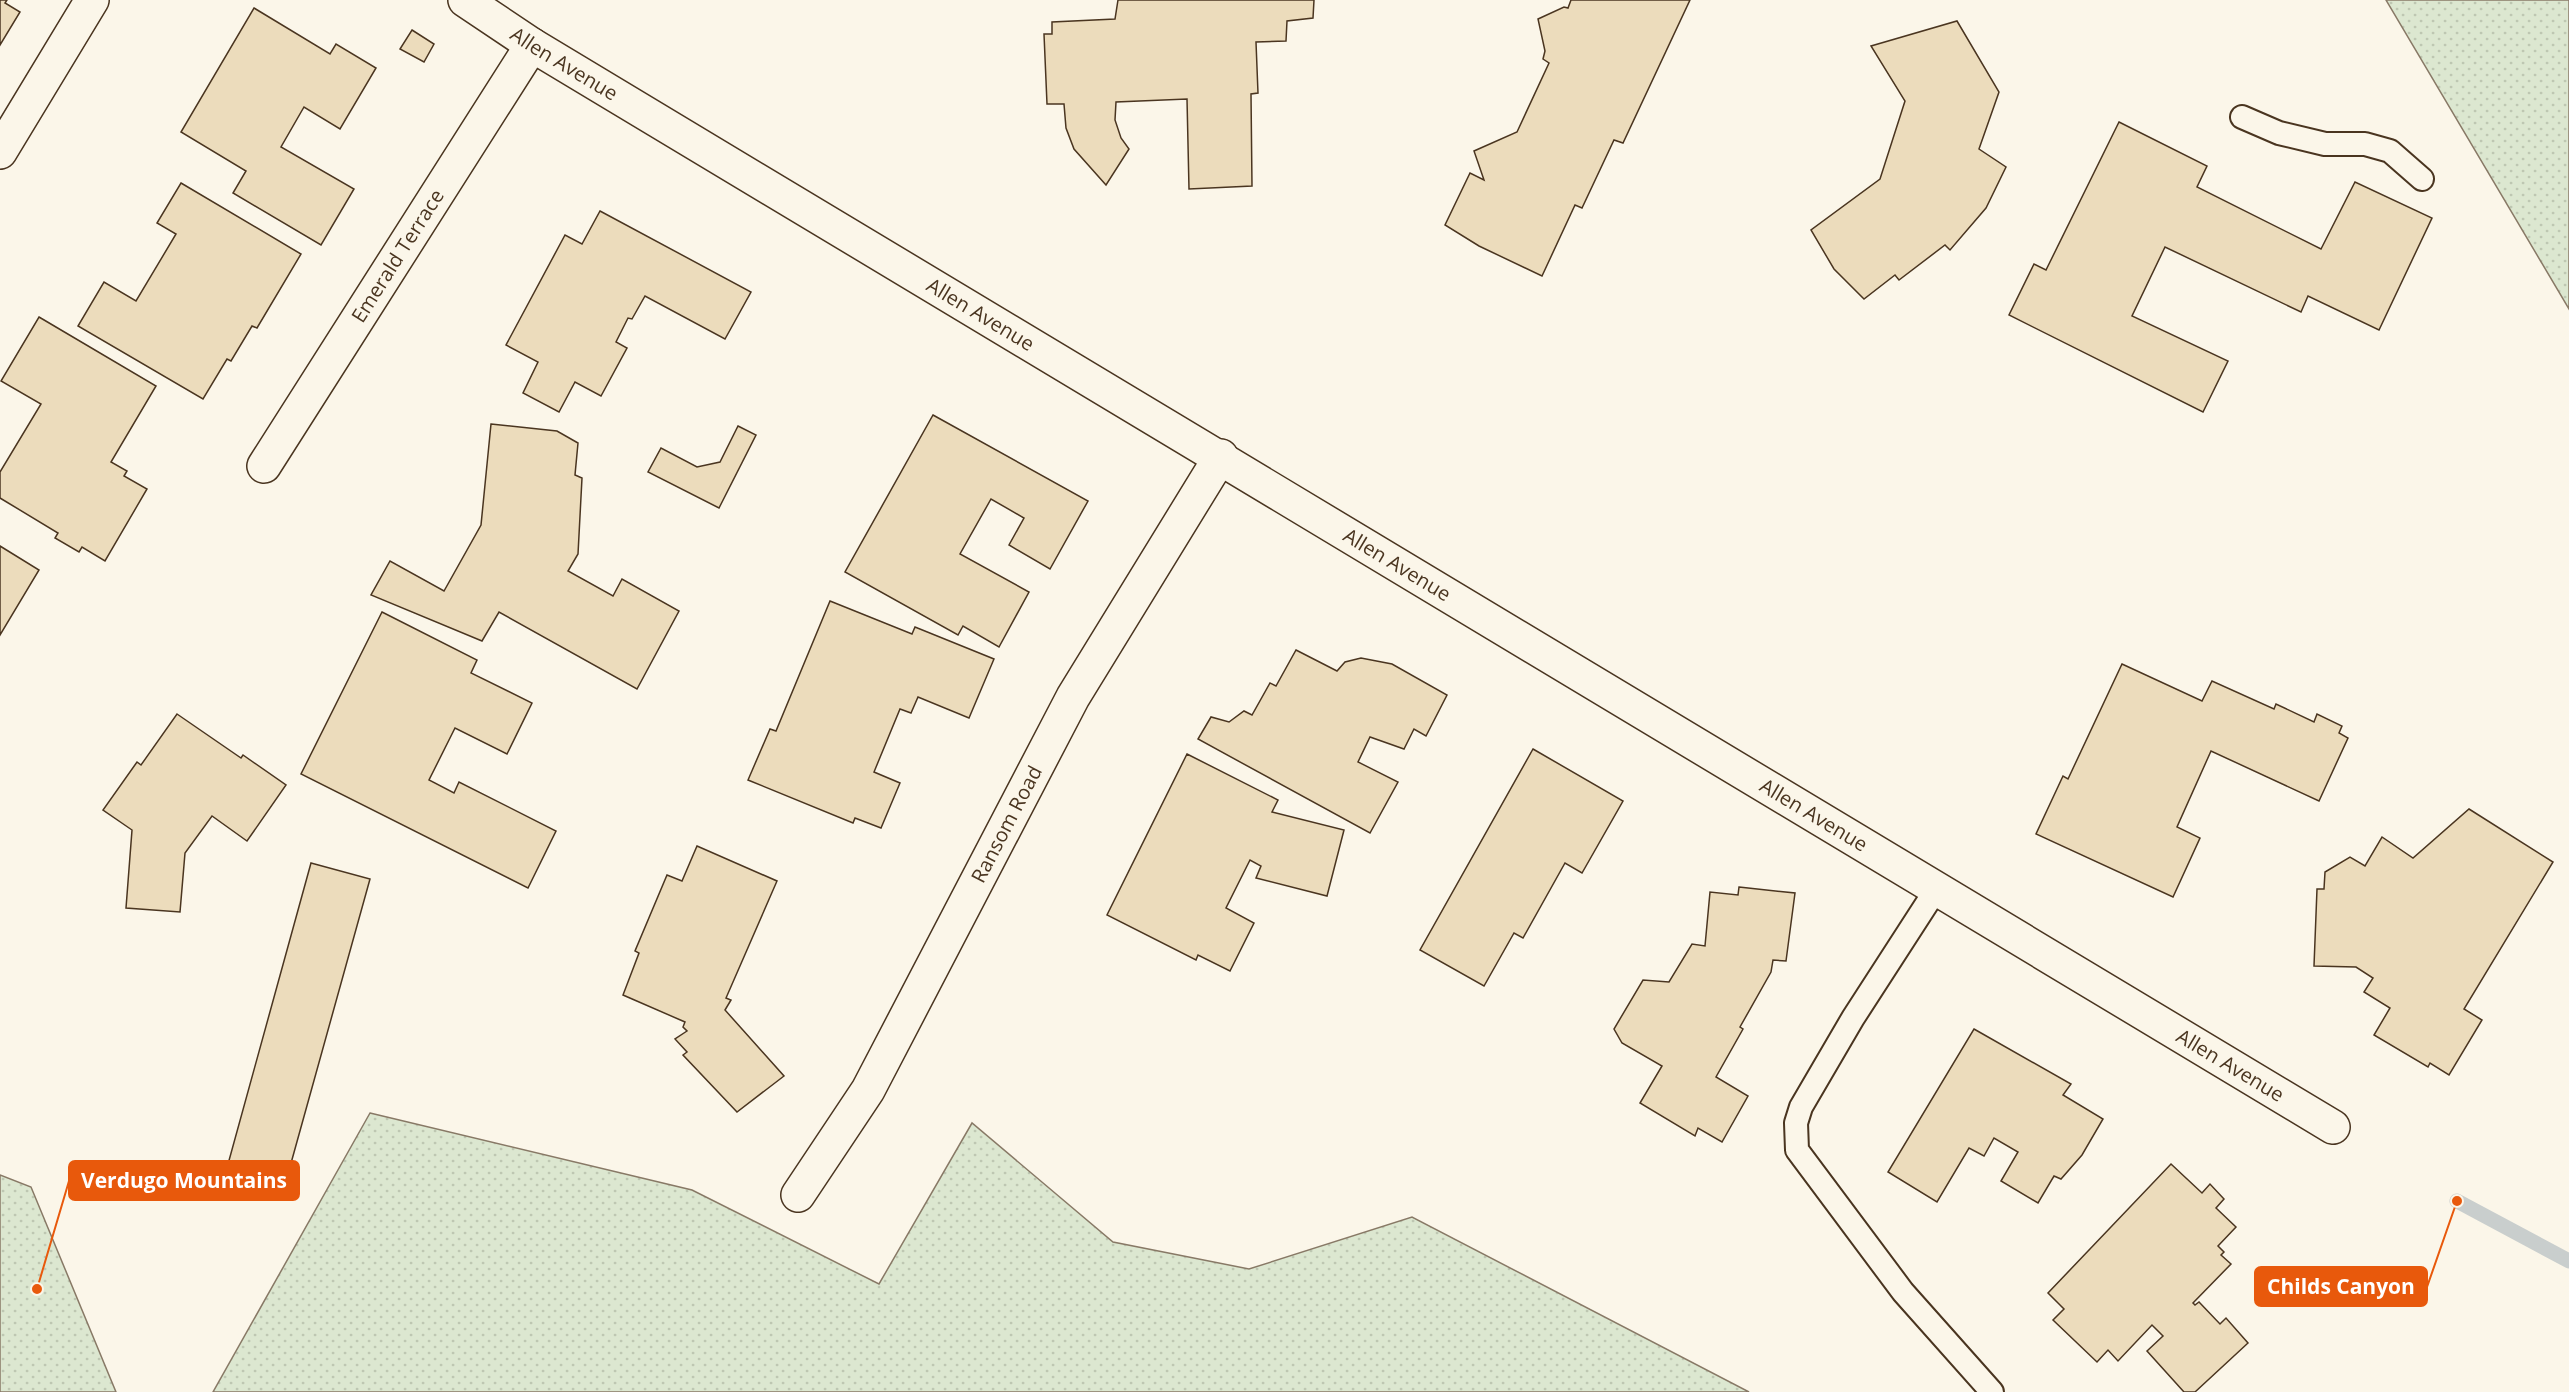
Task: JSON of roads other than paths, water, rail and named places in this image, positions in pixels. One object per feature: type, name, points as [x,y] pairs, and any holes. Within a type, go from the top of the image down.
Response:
[{"type":"street","points":[[0,152],[92,0]]},
{"type":"street","name":"Allen Avenue","points":[[465,0],[532,45],[1221,456],[2333,1127]]},
{"type":"street","name":"Emerald Terrace","points":[[264,466],[532,45]]},
{"type":"street","name":"Ransom Road","points":[[798,1195],[868,1089],[1073,697],[1221,456]]},
{"type":"lane","points":[[2242,117],[2279,133],[2325,144],[2365,144],[2390,151],[2422,179]]},
{"type":"lane","points":[[1937,888],[1853,1018],[1801,1107],[1796,1123],[1797,1150],[1903,1292],[1992,1392]]},
{"type":"waterway","points":[[2457,1201],[2569,1261]]},
{"type":"place","name":"Childs Canyon","points":[[2457,1201]]},
{"type":"place","name":"Verdugo Mountains","points":[[37,1289]]}]
